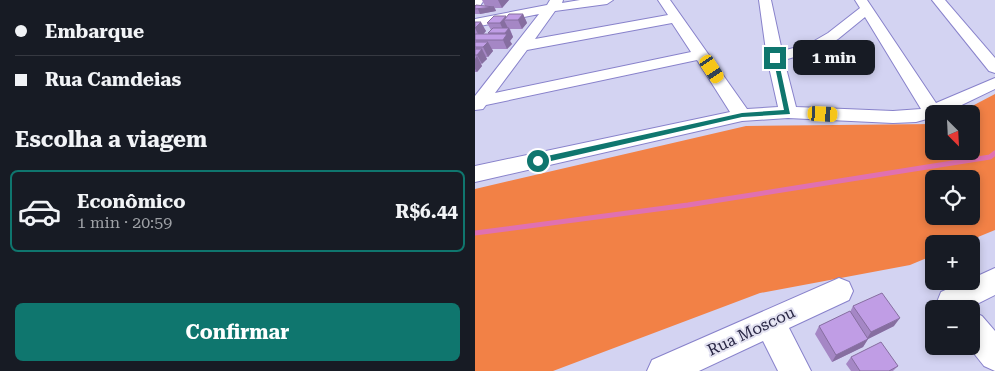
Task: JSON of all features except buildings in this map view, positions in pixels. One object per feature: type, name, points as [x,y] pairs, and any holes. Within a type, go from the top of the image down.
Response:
[{"type":"street","points":[[475,3],[478,0]]},
{"type":"street","points":[[475,23],[554,4],[607,0]]},
{"type":"street","points":[[664,0],[742,115]]},
{"type":"street","points":[[765,0],[775,58],[788,112]]},
{"type":"street","points":[[938,0],[995,68]]},
{"type":"street","points":[[478,104],[554,4]]},
{"type":"street","points":[[775,58],[814,47],[833,36],[864,4],[928,105]]},
{"type":"street","points":[[522,46],[676,18]]},
{"type":"street","points":[[478,104],[702,54]]},
{"type":"street","points":[[947,105],[995,83]]},
{"type":"street","points":[[475,174],[742,115],[788,112],[893,117],[925,114]]},
{"type":"street","points":[[963,300],[995,281]]},
{"type":"street","name":"Rua Moscou","points":[[663,371],[839,291]]},
{"type":"street","points":[[769,322],[795,371]]},
{"type":"street","points":[[980,337],[995,355]]},
{"type":"shaded area","points":[[995,94],[995,230],[980,236],[925,235],[925,259],[910,265],[760,293],[553,371],[475,371],[475,189],[746,126],[925,124],[925,160],[980,160],[980,105],[974,105]]},
{"type":"waterway","points":[[475,233],[688,205],[990,157],[995,153]]},
{"type":"route","points":[[538,161],[742,115],[788,112],[775,58]]}]
